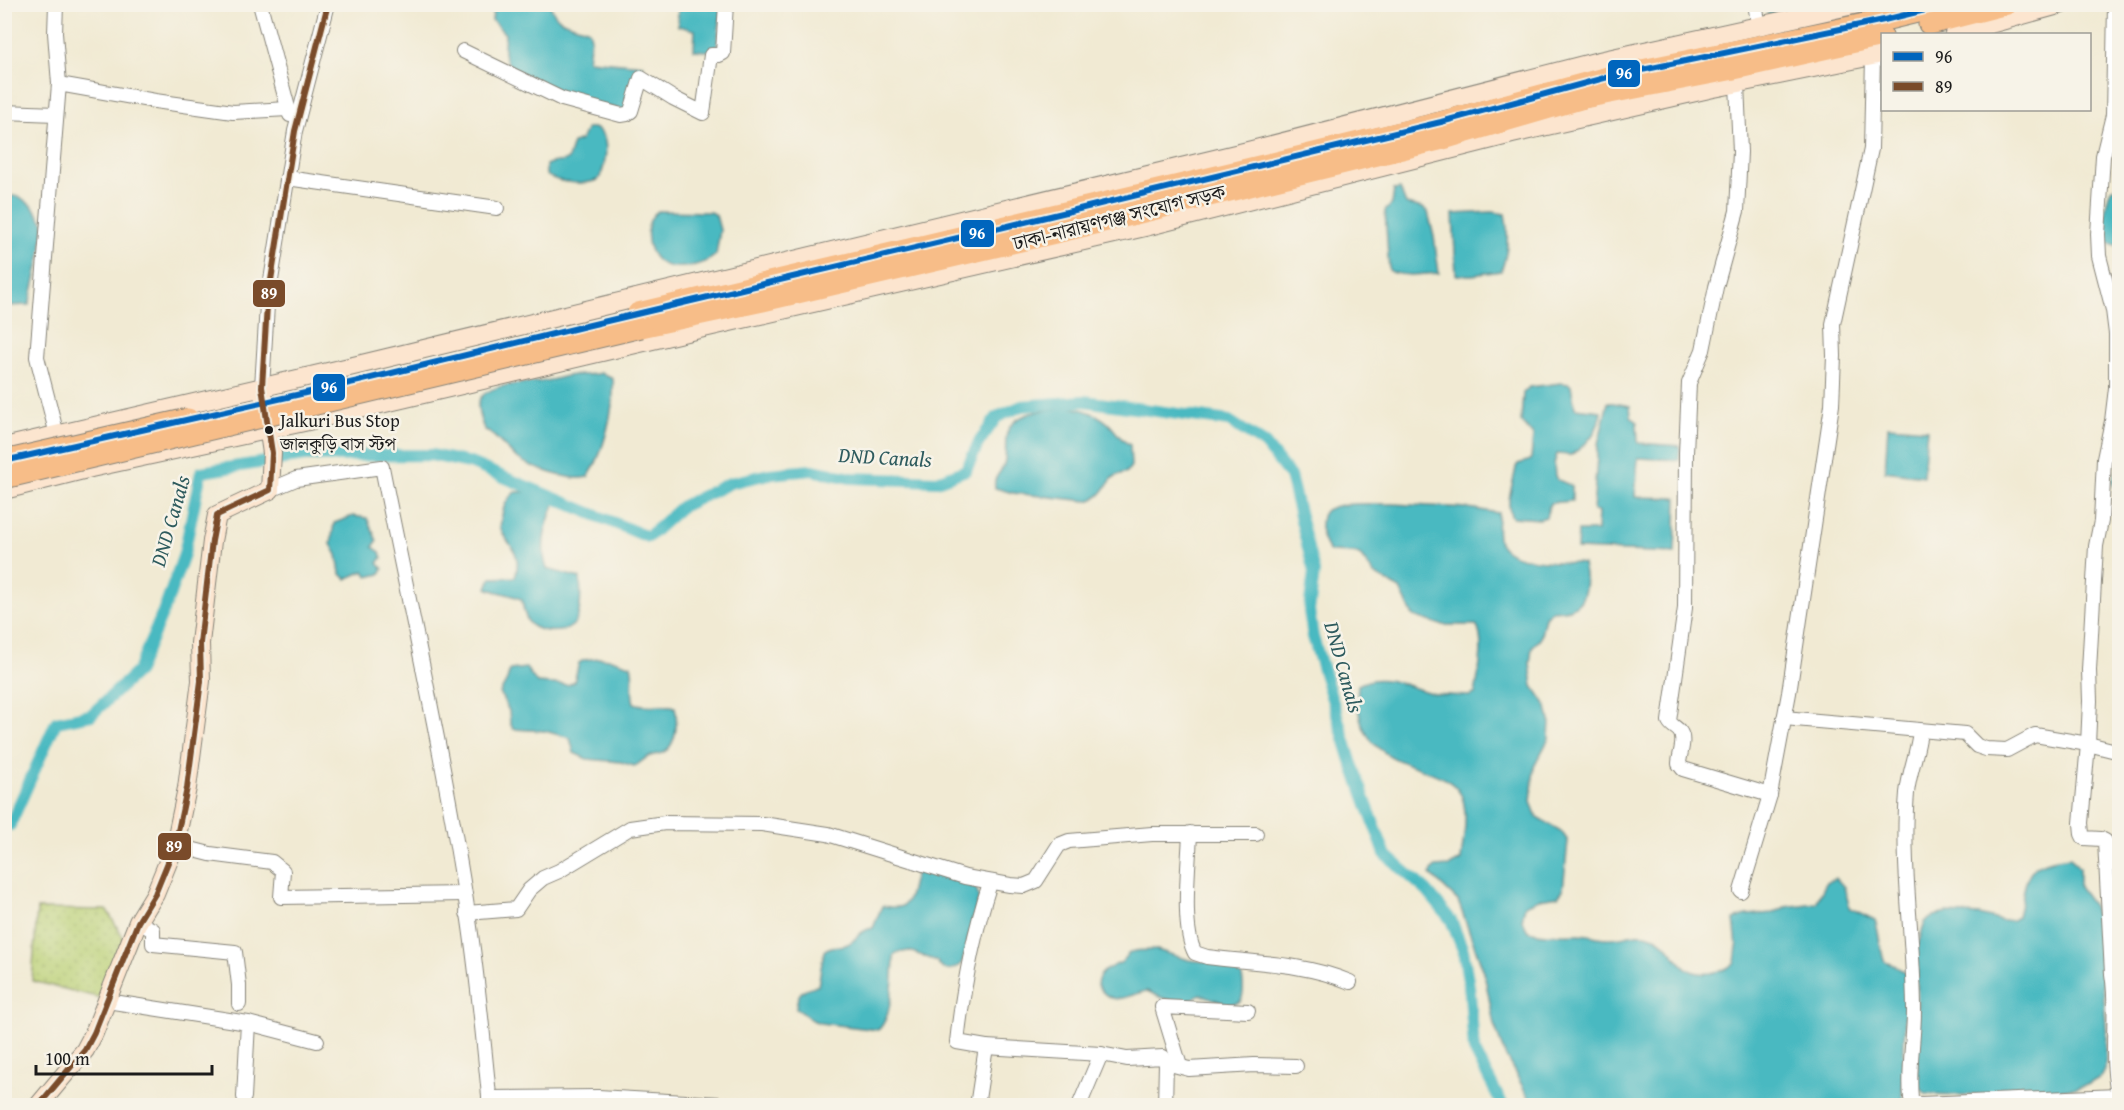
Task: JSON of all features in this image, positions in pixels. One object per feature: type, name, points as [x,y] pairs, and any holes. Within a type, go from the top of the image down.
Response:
[{"type":"main road","name":"ঢাকা-নারায়ণগঞ্জ সংযোগ সড়ক","points":[[1011,234],[1253,158],[1380,127],[1950,4]]},
{"type":"main road","points":[[1891,33],[2007,4]]},
{"type":"main road","name":"ঢাকা-নারায়ণগঞ্জ সংযোগ সড়ক","points":[[4,478],[640,320],[1011,234],[1321,176],[1447,138],[1511,127],[1584,98],[1734,69],[1881,36]]},
{"type":"main road","name":"ঢাকা-নারায়ণগঞ্জ সংযোগ সড়ক","points":[[4,461],[640,320]]},
{"type":"street","points":[[56,4],[55,33],[59,84],[37,357],[57,435]]},
{"type":"street","points":[[260,4],[295,131]]},
{"type":"street","points":[[270,484],[272,453],[262,387],[267,305],[295,131],[328,4]]},
{"type":"street","points":[[463,51],[562,99],[621,115],[631,111],[642,78],[673,98],[703,113],[711,55],[723,53],[726,4]]},
{"type":"street","points":[[1755,4],[1759,27]]},
{"type":"street","points":[[1380,127],[1599,61],[1858,4]]},
{"type":"street","points":[[1958,33],[2062,4]]},
{"type":"street","points":[[1920,731],[1908,790],[1907,810],[1907,889],[1914,1012],[1911,1098],[1914,1103],[1921,1104],[2119,1098],[2105,841],[2084,838],[2082,834],[2096,546],[2101,521],[2104,459],[2116,388],[2115,322],[2110,292],[2099,256],[2098,234],[2103,156],[2116,115],[2115,4]]},
{"type":"street","points":[[1511,127],[1878,55],[1871,149],[1833,324],[1833,382],[1829,425],[1784,718],[1770,795],[1741,891]]},
{"type":"street","points":[[59,84],[233,112],[288,109]]},
{"type":"street","points":[[1737,84],[1740,152],[1737,211],[1716,287],[1703,350],[1689,383],[1685,608],[1669,721],[1682,736],[1679,764],[1683,769],[1770,795]]},
{"type":"street","points":[[4,112],[56,114]]},
{"type":"street","points":[[287,178],[497,208]]},
{"type":"street","points":[[4,447],[262,387],[691,308],[1011,234]]},
{"type":"street","points":[[4,490],[91,468],[269,429],[691,308]]},
{"type":"street","points":[[38,1106],[85,1050],[138,922],[155,894],[175,845],[187,788],[201,681],[200,643],[217,515],[270,484],[382,467],[436,737],[468,913],[479,991],[490,1102],[598,1098],[756,1106]]},
{"type":"street","points":[[1784,718],[1965,734],[1977,746],[1986,749],[2007,750],[2035,735],[2120,752]]},
{"type":"street","points":[[468,913],[516,909],[529,890],[543,878],[560,871],[630,828],[665,823],[762,824],[828,834],[990,883],[1024,886],[1036,880],[1059,845],[1069,841],[1152,834],[1256,834]]},
{"type":"street","points":[[1190,833],[1188,918],[1190,944],[1195,953],[1208,957],[1298,969],[1350,982]]},
{"type":"street","points":[[175,845],[210,854],[272,862],[283,871],[281,897],[464,894]]},
{"type":"street","points":[[990,883],[973,937],[962,996],[957,1042],[986,1047],[1101,1054],[1126,1059],[1162,1057],[1166,1064],[1165,1106]]},
{"type":"street","points":[[138,922],[153,930],[153,944],[235,952],[239,1004]]},
{"type":"street","points":[[107,1001],[248,1023],[317,1041]]},
{"type":"street","points":[[1180,1066],[1162,1007],[1248,1011]]},
{"type":"street","points":[[244,1097],[248,1023]]},
{"type":"street","points":[[977,1106],[986,1047]]},
{"type":"street","points":[[1079,1106],[1101,1054]]},
{"type":"street","points":[[1166,1064],[1189,1069],[1254,1065],[1296,1066]]},
{"type":"green space","points":[[37,909],[107,910],[124,939],[101,998],[32,981]]},
{"type":"water","points":[[494,5],[550,5],[561,20],[589,30],[591,38],[588,60],[643,65],[626,111],[563,96],[512,68],[505,56],[505,34],[492,20]]},
{"type":"water","points":[[678,5],[722,5],[715,48],[707,51],[694,50],[695,30],[678,26]]},
{"type":"water","points":[[1765,5],[1812,5],[1775,16],[1768,14]]},
{"type":"water","points":[[587,128],[601,133],[606,147],[606,156],[599,179],[572,183],[546,175],[546,165],[568,159],[573,143],[581,140]]},
{"type":"water","points":[[2119,186],[2119,246],[2107,243],[2105,223],[2111,189]]},
{"type":"water","points":[[1400,189],[1406,204],[1423,208],[1428,212],[1439,273],[1405,275],[1389,270],[1385,211],[1392,204],[1394,190]]},
{"type":"water","points":[[4,195],[20,197],[33,207],[44,223],[41,254],[29,305],[5,306]]},
{"type":"water","points":[[658,211],[711,212],[716,215],[720,230],[716,255],[687,267],[671,267],[658,261],[650,250],[648,228],[650,221]]},
{"type":"water","points":[[1492,212],[1505,214],[1506,250],[1501,271],[1456,275],[1453,214]]},
{"type":"water","points":[[601,373],[613,379],[612,402],[599,456],[588,477],[561,476],[522,461],[484,429],[479,415],[479,401],[483,395],[498,387]]},
{"type":"water","points":[[1561,383],[1571,386],[1575,408],[1601,411],[1595,431],[1583,446],[1571,455],[1557,454],[1554,464],[1555,476],[1558,480],[1572,486],[1572,501],[1550,503],[1546,517],[1540,519],[1512,517],[1509,499],[1516,467],[1518,464],[1531,460],[1533,435],[1521,422],[1523,393],[1530,387]]},
{"type":"water","points":[[1608,402],[1630,406],[1631,416],[1637,422],[1638,443],[1680,446],[1679,460],[1638,458],[1635,497],[1677,498],[1675,553],[1577,549],[1578,531],[1597,531],[1598,511],[1593,511],[1598,444]]},
{"type":"water","points":[[1068,407],[1085,410],[1100,417],[1130,445],[1131,466],[1127,472],[1115,477],[1099,495],[1087,501],[1013,493],[995,488],[996,479],[1005,460],[1006,438],[1014,422],[1021,417],[1040,411]]},
{"type":"water","points":[[1888,426],[1927,429],[1923,476],[1885,471]]},
{"type":"water","points":[[2117,447],[2119,447],[2119,495],[2112,481],[2118,467]]},
{"type":"water","points":[[515,492],[529,492],[556,501],[545,534],[544,551],[547,569],[580,578],[579,611],[576,621],[567,629],[546,631],[533,627],[526,617],[522,600],[487,588],[491,578],[515,577],[516,556],[500,528],[502,513]]},
{"type":"water","points":[[1347,504],[1468,508],[1498,513],[1498,539],[1504,549],[1524,558],[1583,564],[1585,589],[1581,601],[1569,609],[1551,611],[1545,617],[1540,639],[1532,647],[1530,664],[1533,686],[1547,707],[1550,721],[1549,738],[1534,767],[1531,802],[1537,817],[1561,831],[1568,841],[1563,890],[1558,896],[1539,899],[1525,905],[1522,920],[1528,931],[1547,934],[1583,934],[1607,938],[1647,934],[1667,946],[1683,966],[1699,973],[1710,973],[1724,970],[1735,962],[1737,946],[1734,919],[1747,915],[1774,913],[1785,907],[1816,903],[1826,883],[1836,878],[1844,887],[1850,908],[1875,920],[1885,962],[1905,973],[1902,1105],[1533,1105],[1505,1055],[1494,1024],[1484,972],[1458,901],[1430,874],[1435,867],[1450,866],[1461,860],[1465,822],[1463,800],[1454,786],[1440,776],[1384,752],[1369,738],[1360,716],[1358,685],[1367,681],[1386,680],[1436,694],[1469,696],[1475,694],[1478,678],[1481,649],[1476,625],[1441,625],[1413,616],[1400,589],[1374,574],[1361,556],[1355,553],[1330,552],[1324,543],[1321,519],[1324,512],[1330,508]]},
{"type":"water","points":[[353,516],[367,518],[377,541],[373,547],[380,552],[382,558],[378,563],[383,569],[380,574],[368,577],[364,571],[346,579],[340,573],[337,555],[331,544],[334,523]]},
{"type":"water","points":[[599,658],[631,665],[634,703],[675,707],[674,738],[672,744],[664,752],[652,755],[634,766],[621,762],[587,759],[574,753],[570,738],[545,731],[513,729],[509,711],[500,693],[510,670],[526,668],[537,683],[568,685],[574,682],[579,663]]},
{"type":"water","points":[[2070,857],[2079,868],[2079,887],[2093,906],[2099,927],[2107,1038],[2105,1070],[2102,1076],[2087,1085],[2074,1088],[2019,1095],[1926,1094],[1919,1087],[1917,1060],[1917,948],[1925,922],[1934,916],[1947,913],[1979,915],[2002,921],[2013,920],[2018,916],[2026,881],[2035,867]]},
{"type":"water","points":[[923,869],[976,888],[979,897],[962,963],[948,970],[942,968],[937,961],[909,951],[896,953],[887,1016],[878,1030],[820,1023],[796,1008],[802,992],[818,986],[824,951],[848,944],[864,931],[873,928],[882,906],[898,907],[906,903],[915,874],[918,870]]},
{"type":"water","points":[[1157,950],[1189,960],[1236,965],[1240,968],[1243,981],[1241,1001],[1231,1004],[1200,995],[1180,1002],[1147,991],[1114,998],[1109,997],[1097,985],[1102,973],[1122,962],[1128,954],[1136,951]]},
{"type":"waterway","name":"DND Canals","points":[[4,825],[10,825],[56,722],[91,715],[138,671],[166,605],[184,554],[201,472],[304,456],[431,455],[470,463],[648,537],[681,507],[730,483],[769,474],[812,470],[851,478],[937,481],[966,470],[979,442],[997,417],[1022,406],[1084,401],[1229,421],[1265,444],[1290,476],[1314,572],[1309,611],[1313,637],[1351,761],[1385,854],[1427,891],[1451,920],[1463,950],[1470,993],[1474,1050],[1503,1106]]},
{"type":"transit line","name":"89","points":[[38,1106],[85,1050],[94,1033],[138,922],[155,894],[175,845],[187,788],[201,681],[200,643],[217,515],[270,490],[272,453],[262,387],[267,305],[295,131],[328,4]]},
{"type":"transit line","name":"96","points":[[4,461],[363,380],[1004,227],[1441,122],[1608,77],[1884,20],[1950,4]]},
{"type":"place","name":"Jalkuri Bus Stop জালকুড়ি বাস স্টপ","points":[[269,430]]}]
